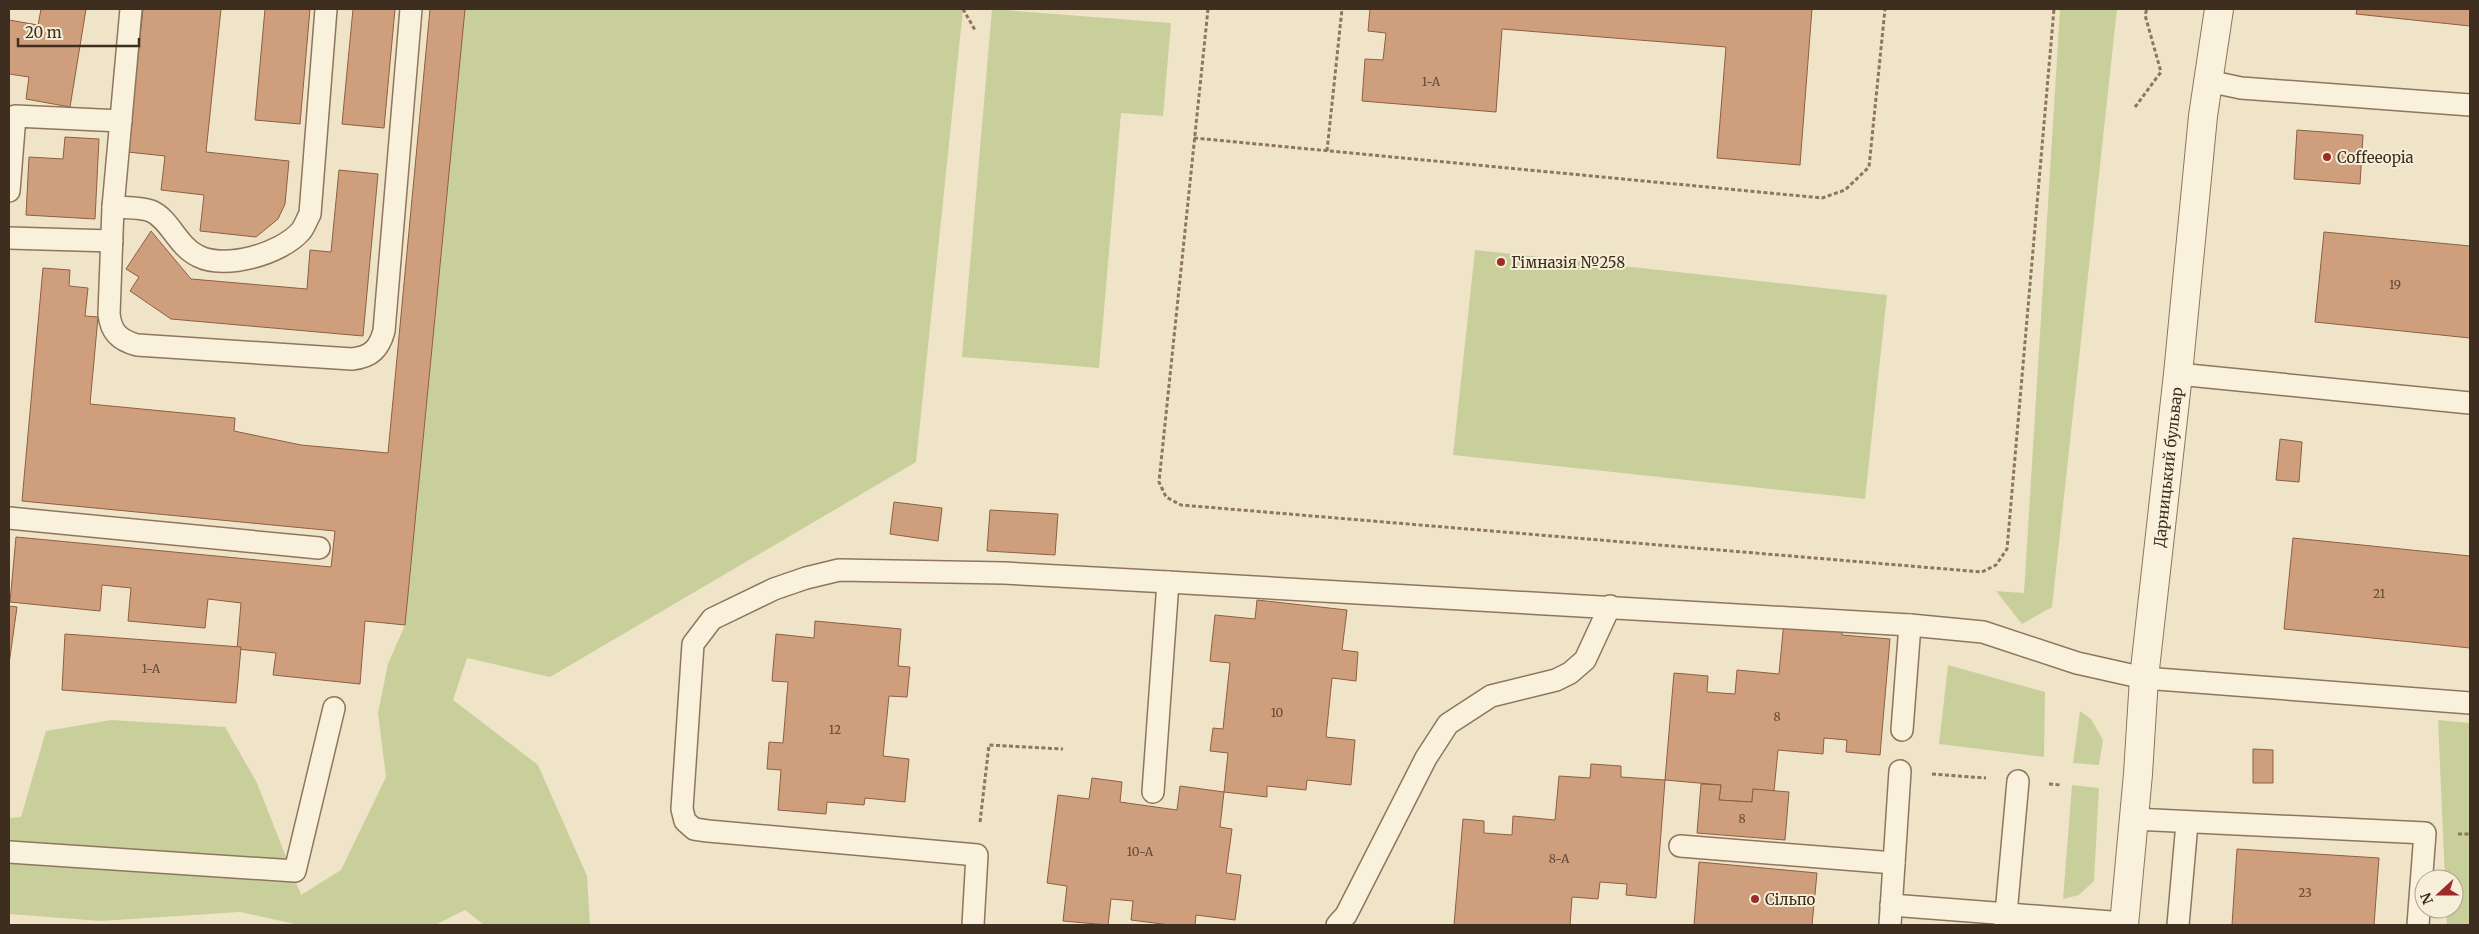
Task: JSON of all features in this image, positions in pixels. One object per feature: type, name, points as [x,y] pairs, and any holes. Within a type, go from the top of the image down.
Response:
[{"type":"street","name":"Дарницький бульвар","points":[[2124,924],[2134,820],[2144,678],[2178,374],[2203,116],[2219,9]]},
{"type":"lane","points":[[131,9],[113,207],[110,325],[116,335],[126,342],[137,345],[352,359],[364,358],[374,352],[381,343],[384,332],[412,9]]},
{"type":"lane","points":[[113,207],[152,211],[166,224],[179,242],[198,257],[221,261],[253,258],[280,246],[300,231],[310,214],[326,9]]},
{"type":"lane","points":[[2208,81],[2241,88],[2470,104]]},
{"type":"lane","points":[[9,191],[12,113],[121,121]]},
{"type":"lane","points":[[9,238],[112,241]]},
{"type":"lane","points":[[2178,374],[2470,403]]},
{"type":"lane","points":[[9,518],[319,548]]},
{"type":"lane","points":[[973,925],[977,855],[708,831],[694,828],[685,822],[682,809],[694,644],[712,619],[774,589],[838,570],[1004,573],[1610,606],[1910,625],[1983,632],[2077,663],[2144,678],[2470,703]]},
{"type":"lane","points":[[1153,792],[1168,582]]},
{"type":"lane","points":[[1337,925],[1346,915],[1426,758],[1448,724],[1491,696],[1556,680],[1570,674],[1584,660],[1610,606]]},
{"type":"lane","points":[[1902,730],[1910,625]]},
{"type":"lane","points":[[9,852],[294,871],[334,708]]},
{"type":"lane","points":[[1900,771],[1890,915],[2124,924]]},
{"type":"lane","points":[[2005,925],[2018,781]]},
{"type":"lane","points":[[2134,820],[2425,832],[2418,925]]},
{"type":"lane","points":[[2178,925],[2187,822]]},
{"type":"lane","points":[[1680,846],[1894,863]]},
{"type":"path","points":[[963,9],[975,30]]},
{"type":"path","points":[[1208,9],[1159,482],[1166,496],[1181,506],[1982,572],[1996,564],[2007,549],[2054,9]]},
{"type":"path","points":[[1327,151],[1342,9]]},
{"type":"path","points":[[1194,138],[1822,198],[1845,190],[1869,167],[1885,9]]},
{"type":"path","points":[[2135,108],[2161,72],[2146,15],[2147,9]]},
{"type":"path","points":[[977,855],[989,745],[1063,749]]},
{"type":"path","points":[[1900,771],[2061,785]]},
{"type":"green space","points":[[465,9],[963,9],[916,462],[550,677],[467,658],[453,700],[538,765],[587,876],[590,925],[484,925],[465,910],[435,925],[299,925],[240,912],[101,921],[9,914],[9,818],[21,817],[46,731],[111,720],[225,727],[257,783],[301,895],[341,870],[386,777],[378,713],[388,664],[405,625]]},
{"type":"green space","points":[[992,9],[1171,23],[1163,116],[1121,113],[1099,368],[962,357]]},
{"type":"green space","points":[[2060,9],[2117,9],[2052,607],[2022,624],[1996,591],[2024,593]]},
{"type":"green space","points":[[1475,250],[1887,295],[1865,499],[1453,455]]},
{"type":"green space","points":[[1948,665],[2045,692],[2044,757],[1939,744]]},
{"type":"green space","points":[[2080,711],[2091,719],[2103,740],[2099,765],[2073,763]]},
{"type":"green space","points":[[2438,720],[2470,723],[2470,925],[2447,925],[2447,919],[2464,919],[2464,869],[2445,869]]},
{"type":"green space","points":[[2072,785],[2099,788],[2094,881],[2079,895],[2063,899]]},
{"type":"building","points":[[41,9],[86,9],[70,107],[26,99],[29,77],[9,74],[9,20],[38,25]]},
{"type":"building","points":[[143,9],[221,9],[206,152],[289,161],[285,204],[278,219],[256,237],[200,231],[204,195],[161,190],[165,156],[128,152]]},
{"type":"building","points":[[265,9],[310,9],[300,124],[255,120]]},
{"type":"building","points":[[353,9],[395,9],[384,128],[342,124]]},
{"type":"building","points":[[430,9],[465,9],[405,625],[365,621],[360,684],[273,675],[276,653],[237,649],[241,603],[208,599],[205,628],[128,621],[131,588],[102,585],[100,611],[10,602],[16,537],[331,567],[335,531],[22,501],[43,268],[70,270],[69,286],[88,288],[85,316],[98,317],[90,404],[235,418],[234,431],[301,445],[388,453]]},
{"type":"building","points":[[1370,9],[1812,9],[1800,165],[1717,158],[1726,47],[1502,29],[1496,112],[1362,101],[1365,59],[1383,60],[1386,33],[1368,31]]},
{"type":"building","points":[[2357,9],[2470,9],[2470,26],[2356,14]]},
{"type":"building","points":[[2297,130],[2363,135],[2360,184],[2294,179]]},
{"type":"building","points":[[65,137],[99,139],[95,219],[26,215],[29,157],[63,159]]},
{"type":"building","points":[[339,170],[378,174],[363,336],[171,319],[130,291],[139,277],[126,269],[151,231],[191,279],[307,289],[310,250],[331,252]]},
{"type":"building","points":[[2324,232],[2470,246],[2470,338],[2315,322]]},
{"type":"building","points":[[2280,439],[2302,442],[2299,482],[2276,480]]},
{"type":"building","points":[[894,502],[942,508],[938,541],[890,534]]},
{"type":"building","points":[[990,510],[1058,514],[1055,555],[987,551]]},
{"type":"building","points":[[2293,538],[2470,556],[2470,648],[2284,629]]},
{"type":"building","points":[[1257,600],[1347,610],[1342,650],[1358,652],[1356,681],[1332,678],[1326,737],[1355,740],[1351,785],[1307,780],[1306,790],[1267,786],[1267,797],[1224,792],[1228,753],[1210,751],[1213,728],[1223,729],[1230,663],[1210,661],[1215,615],[1255,619]]},
{"type":"building","points":[[9,606],[17,607],[9,664]]},
{"type":"building","points":[[815,621],[901,629],[898,666],[910,667],[907,697],[889,696],[883,756],[909,759],[905,802],[865,798],[864,805],[827,802],[826,814],[778,810],[781,770],[767,769],[769,742],[783,743],[788,682],[772,681],[776,634],[814,638]]},
{"type":"building","points":[[1784,621],[1842,626],[1842,635],[1890,639],[1880,755],[1846,752],[1847,740],[1824,738],[1823,754],[1778,750],[1774,791],[1753,789],[1752,802],[1719,800],[1721,785],[1665,780],[1674,673],[1708,676],[1707,692],[1735,694],[1737,670],[1779,674]]},
{"type":"building","points":[[65,634],[241,647],[236,703],[62,690]]},
{"type":"building","points":[[2253,749],[2273,750],[2273,783],[2253,783]]},
{"type":"building","points":[[1591,764],[1621,766],[1621,777],[1665,780],[1656,898],[1626,895],[1627,884],[1600,882],[1598,899],[1572,897],[1570,925],[1454,925],[1463,819],[1484,821],[1484,833],[1512,835],[1513,816],[1555,820],[1559,776],[1590,778]]},
{"type":"building","points":[[1092,778],[1122,782],[1120,802],[1177,810],[1180,786],[1224,792],[1220,827],[1232,829],[1226,873],[1241,875],[1235,920],[1196,915],[1195,925],[1170,925],[1131,920],[1133,901],[1111,899],[1108,925],[1063,921],[1067,886],[1047,883],[1058,795],[1089,799]]},
{"type":"building","points":[[1701,784],[1721,785],[1719,800],[1752,802],[1753,789],[1789,792],[1785,840],[1697,833]]},
{"type":"building","points":[[2237,849],[2379,858],[2374,925],[2232,925]]},
{"type":"building","name":"Сільпо","points":[[1699,862],[1817,873],[1812,925],[1694,925]]},
{"type":"place","name":"Coffeeopia","points":[[2327,157]]},
{"type":"place","name":"Гімназія №258","points":[[1501,262]]},
{"type":"place","name":"Сільпо","points":[[1755,899]]}]
